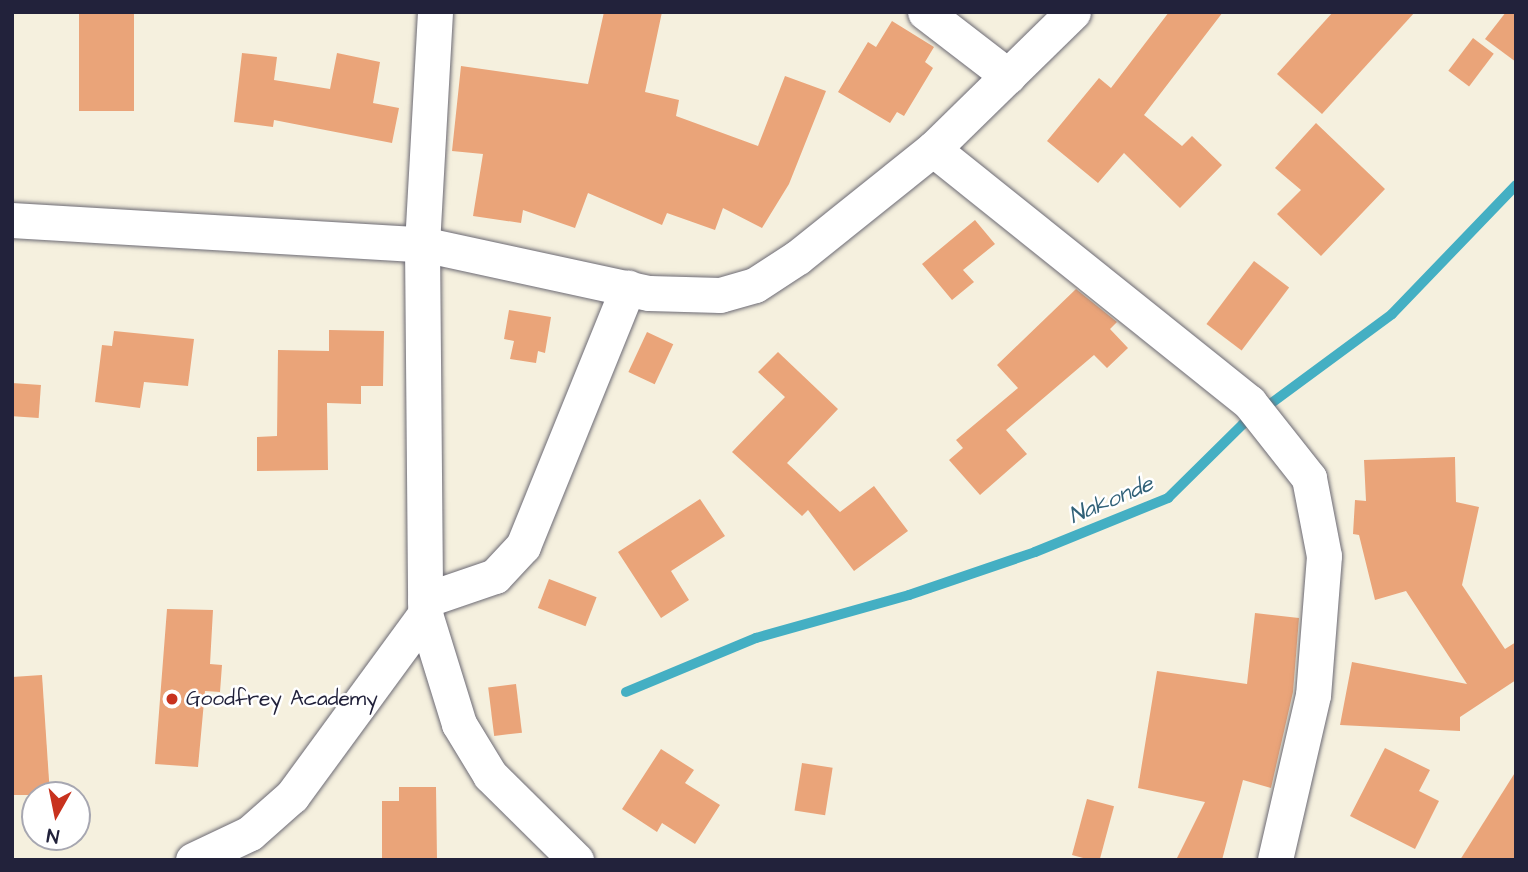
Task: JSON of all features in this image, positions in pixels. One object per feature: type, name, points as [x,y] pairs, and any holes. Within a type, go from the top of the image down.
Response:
[{"type":"street","points":[[435,12],[422,244],[425,607],[459,724],[491,775],[576,860]]},
{"type":"street","points":[[925,12],[1008,76]]},
{"type":"street","points":[[12,220],[422,244],[628,288],[695,296],[720,295],[755,285],[797,257],[933,149],[1073,12]]},
{"type":"street","points":[[933,149],[1260,414],[1309,478],[1324,556],[1313,695],[1275,860]]},
{"type":"street","points":[[193,860],[250,833],[292,796],[425,607],[495,576],[523,546],[628,288]]},
{"type":"building","points":[[79,12],[134,12],[134,111],[79,111]]},
{"type":"building","points":[[604,12],[662,12],[645,92],[679,100],[676,116],[758,146],[785,76],[826,91],[789,184],[762,228],[723,208],[715,230],[667,213],[662,225],[588,193],[575,228],[523,210],[521,223],[473,216],[483,154],[452,151],[461,66],[588,84]]},
{"type":"building","points":[[1169,12],[1223,12],[1144,115],[1182,146],[1192,136],[1222,165],[1180,208],[1124,153],[1098,183],[1047,141],[1099,78],[1111,88]]},
{"type":"building","points":[[1333,12],[1415,12],[1322,114],[1277,74]]},
{"type":"building","points":[[1506,12],[1516,12],[1516,62],[1485,39]]},
{"type":"building","points":[[892,21],[934,47],[925,62],[933,68],[904,116],[897,112],[890,123],[838,92],[868,42],[876,47]]},
{"type":"building","points":[[1473,38],[1494,54],[1469,86],[1448,71]]},
{"type":"building","points":[[242,53],[277,57],[274,80],[330,89],[337,53],[380,62],[373,103],[399,108],[392,143],[274,120],[273,127],[234,122]]},
{"type":"building","points":[[1316,123],[1385,189],[1321,256],[1277,214],[1301,190],[1275,168]]},
{"type":"building","points":[[975,220],[995,244],[963,270],[974,282],[952,300],[922,264]]},
{"type":"building","points":[[1254,261],[1289,287],[1242,351],[1206,324]]},
{"type":"building","points":[[1076,289],[1117,322],[1110,329],[1128,348],[1107,368],[1094,355],[1006,430],[1027,454],[980,495],[949,460],[963,448],[956,440],[1018,388],[997,365]]},
{"type":"building","points":[[509,310],[551,317],[545,353],[538,351],[536,363],[510,359],[514,341],[504,339]]},
{"type":"building","points":[[329,330],[384,331],[383,386],[361,386],[361,404],[327,403],[328,470],[257,471],[257,437],[277,436],[278,350],[329,351]]},
{"type":"building","points":[[114,331],[194,339],[188,386],[144,382],[140,408],[95,402],[102,345],[112,346]]},
{"type":"building","points":[[647,332],[673,344],[655,384],[628,372]]},
{"type":"building","points":[[778,352],[838,409],[787,463],[840,512],[874,486],[908,531],[854,571],[808,510],[802,516],[732,452],[785,397],[758,372]]},
{"type":"building","points":[[12,383],[41,385],[39,418],[12,416]]},
{"type":"building","points":[[1455,457],[1456,502],[1479,507],[1462,585],[1505,649],[1516,642],[1516,680],[1460,717],[1460,731],[1340,725],[1352,662],[1467,684],[1406,591],[1375,600],[1359,535],[1353,534],[1355,500],[1366,501],[1364,460]]},
{"type":"building","points":[[700,499],[725,536],[671,571],[689,600],[661,618],[618,552]]},
{"type":"building","points":[[549,579],[597,597],[586,626],[538,608]]},
{"type":"building","points":[[167,609],[213,610],[210,664],[222,665],[220,692],[205,691],[198,767],[155,764]]},
{"type":"building","points":[[1255,613],[1299,618],[1293,692],[1271,788],[1243,780],[1222,860],[1176,860],[1205,802],[1138,788],[1157,671],[1247,684]]},
{"type":"building","points":[[42,675],[49,781],[21,781],[21,795],[12,795],[12,677]]},
{"type":"building","points":[[516,684],[522,733],[494,736],[488,687]]},
{"type":"building","points":[[1385,748],[1430,770],[1419,791],[1439,801],[1415,849],[1350,816]]},
{"type":"building","points":[[661,749],[694,770],[685,783],[720,805],[695,844],[662,823],[657,832],[622,809]]},
{"type":"building","points":[[802,763],[833,768],[825,815],[794,810]]},
{"type":"building","points":[[1516,771],[1516,860],[1460,860]]},
{"type":"building","points":[[399,787],[436,787],[437,860],[382,860],[382,801],[399,801]]},
{"type":"building","points":[[1087,799],[1114,806],[1100,860],[1072,855]]},
{"type":"waterway","name":"Nakonde","points":[[626,692],[756,638],[909,595],[1035,552],[1168,498],[1243,424],[1392,314],[1516,185]]},
{"type":"place","name":"Goodfrey Academy","points":[[172,699]]}]
